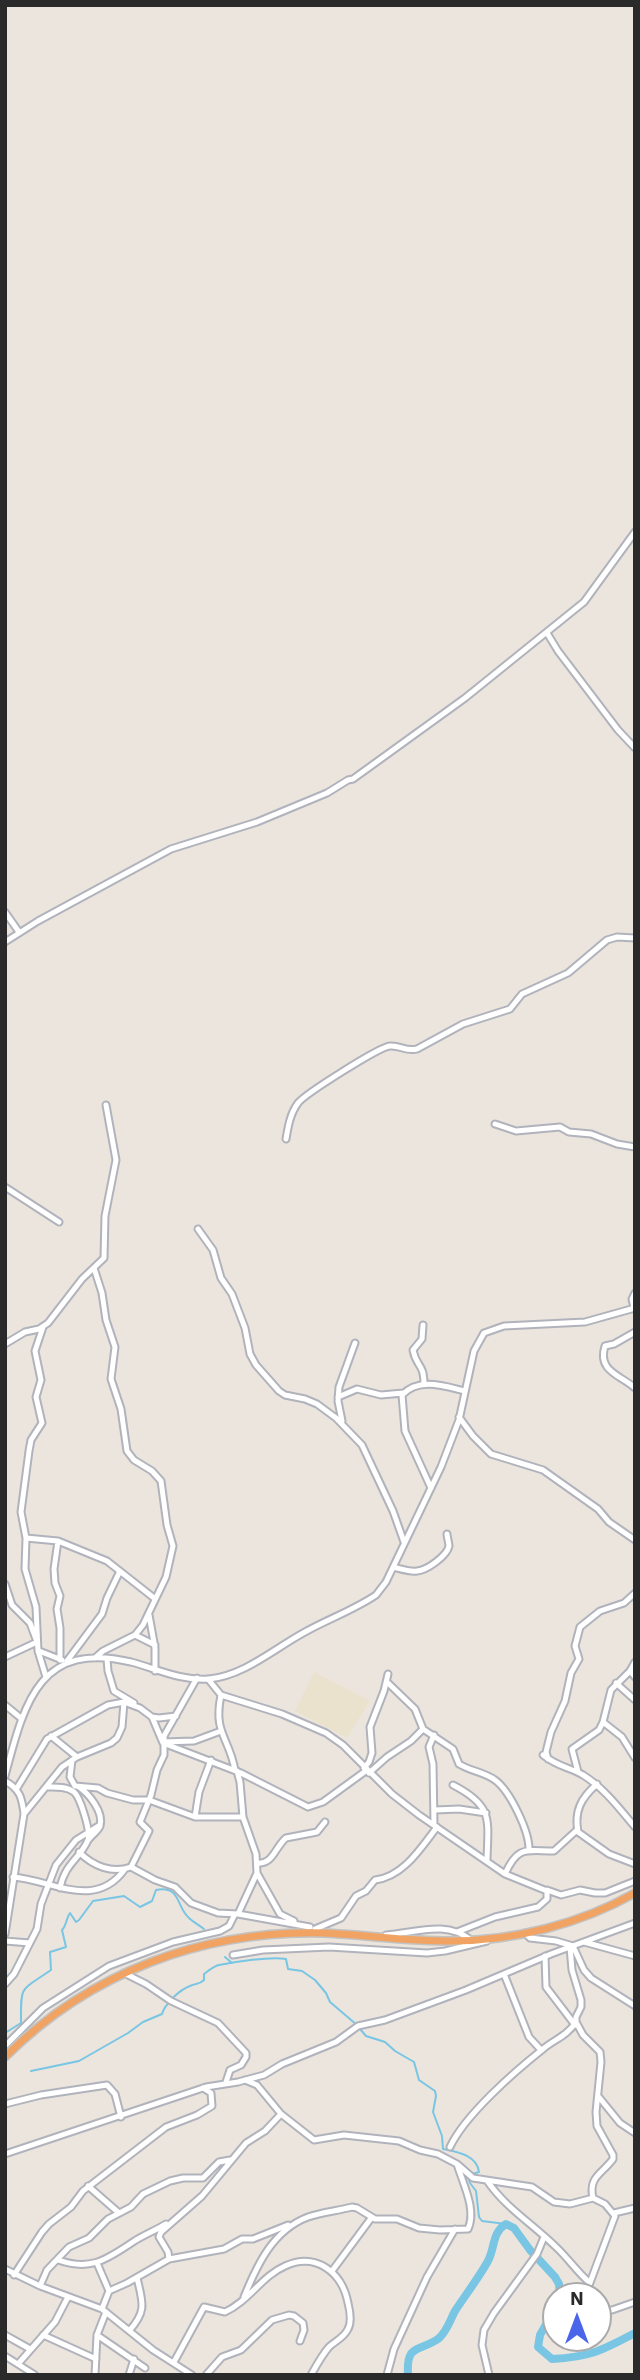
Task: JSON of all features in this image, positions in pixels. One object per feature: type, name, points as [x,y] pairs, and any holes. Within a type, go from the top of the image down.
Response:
[{"type":"highway","points":[[5,2057],[78,1998],[124,1973],[169,1954],[223,1941],[316,1930],[373,1937],[471,1941],[492,1939],[525,1933],[579,1917],[635,1893]]},
{"type":"street","points":[[5,942],[128,870],[171,849],[267,818],[353,779],[445,714],[584,602],[635,532]]},
{"type":"street","points":[[547,633],[558,652],[635,748]]},
{"type":"street","points":[[5,912],[19,932]]},
{"type":"street","points":[[286,1139],[293,1111],[305,1096],[367,1056],[390,1046],[405,1050],[417,1049],[463,1024],[510,1009],[522,994],[572,970],[607,940],[617,937],[635,938]]},
{"type":"street","points":[[46,1677],[38,1651],[36,1607],[25,1569],[26,1538],[22,1521],[31,1440],[41,1423],[36,1397],[41,1380],[35,1351],[43,1327],[82,1279],[104,1258],[105,1216],[116,1160],[106,1105]]},
{"type":"street","points":[[495,1124],[516,1132],[560,1127],[569,1132],[592,1134],[617,1144],[635,1147]]},
{"type":"street","points":[[5,1187],[59,1222]]},
{"type":"street","points":[[198,1229],[212,1250],[221,1278],[232,1294],[245,1328],[250,1354],[256,1365],[279,1391],[317,1404],[343,1424],[366,1451],[404,1542]]},
{"type":"street","points":[[94,1268],[102,1293],[108,1328],[115,1345],[111,1378],[121,1409],[127,1451],[134,1460],[159,1478],[173,1550],[162,1585],[143,1625],[135,1635],[95,1658]]},
{"type":"street","points":[[38,1651],[66,1661],[107,1659],[133,1663],[155,1671],[208,1679],[240,1669],[370,1599],[384,1586],[431,1488],[459,1417],[474,1350],[484,1333],[504,1326],[585,1322],[634,1308],[632,1298],[635,1293]]},
{"type":"street","points":[[423,1325],[422,1339],[413,1350],[416,1361],[424,1369],[424,1384]]},
{"type":"street","points":[[5,1344],[25,1332],[43,1327]]},
{"type":"street","points":[[635,1332],[605,1346],[604,1349],[605,1361],[611,1372],[635,1388]]},
{"type":"street","points":[[343,1424],[339,1387],[355,1343]]},
{"type":"street","points":[[338,1396],[357,1389],[381,1395],[403,1392],[417,1384],[465,1391]]},
{"type":"street","points":[[403,1392],[405,1431],[431,1488]]},
{"type":"street","points":[[459,1417],[472,1436],[491,1454],[543,1470],[598,1509],[609,1522],[635,1540]]},
{"type":"street","points":[[393,1567],[418,1571],[424,1569],[439,1559],[447,1549],[447,1534]]},
{"type":"street","points":[[26,1538],[58,1541],[107,1561],[154,1598]]},
{"type":"street","points":[[58,1541],[55,1576],[60,1596],[57,1609],[66,1661]]},
{"type":"street","points":[[5,1934],[24,1814],[18,1788],[5,1779],[22,1719],[36,1687],[66,1661],[102,1614],[120,1571]]},
{"type":"street","points":[[5,1584],[12,1605],[30,1623],[37,1641]]},
{"type":"street","points":[[635,1592],[624,1603],[597,1613],[579,1629],[575,1646],[579,1659],[570,1673],[565,1701],[553,1725],[545,1757],[597,1784],[635,1827]]},
{"type":"street","points":[[149,1610],[155,1645],[155,1671]]},
{"type":"street","points":[[135,1635],[155,1645]]},
{"type":"street","points":[[5,1657],[37,1641]]},
{"type":"street","points":[[107,1659],[114,1691],[152,1717],[176,1716]]},
{"type":"street","points":[[578,1772],[572,1748],[597,1732],[603,1723],[611,1689],[630,1671],[635,1662]]},
{"type":"street","points":[[630,1671],[635,1677]]},
{"type":"street","points":[[367,1770],[372,1753],[370,1727],[388,1674]]},
{"type":"street","points":[[13,1877],[73,1891],[95,1890],[116,1881],[128,1868],[149,1830],[140,1822],[164,1755],[164,1736],[197,1678]]},
{"type":"street","points":[[208,1679],[221,1695],[282,1714],[337,1740],[392,1794],[505,1874],[560,1895],[580,1890],[606,1893],[635,1881]]},
{"type":"street","points":[[387,1682],[415,1709],[423,1729],[450,1745],[462,1766],[486,1775],[499,1784],[522,1822],[529,1841],[529,1851]]},
{"type":"street","points":[[616,1684],[635,1700]]},
{"type":"street","points":[[5,2046],[44,2008],[109,1966],[173,1942],[220,1931],[229,1926],[257,1873],[257,1863],[243,1817],[240,1782],[221,1731],[218,1715],[221,1695]]},
{"type":"street","points":[[18,1788],[44,1743],[51,1736],[108,1705],[124,1702],[140,1708]]},
{"type":"street","points":[[24,1814],[56,1773],[74,1758],[117,1738],[122,1727],[124,1702]]},
{"type":"street","points":[[5,1705],[22,1719]]},
{"type":"street","points":[[152,1717],[163,1742],[211,1760],[311,1807],[323,1802],[423,1729]]},
{"type":"street","points":[[603,1723],[622,1737],[635,1758]]},
{"type":"street","points":[[163,1742],[194,1741],[221,1731]]},
{"type":"street","points":[[79,1852],[98,1867],[128,1868],[175,1886],[191,1903],[218,1913],[316,1930],[341,1918],[356,1896],[366,1891],[375,1880],[396,1874],[422,1849],[436,1826],[433,1764],[429,1747],[434,1735]]},
{"type":"street","points":[[51,1736],[74,1758]]},
{"type":"street","points":[[74,1758],[70,1777],[75,1786],[93,1800],[100,1825]]},
{"type":"street","points":[[195,1817],[211,1760]]},
{"type":"street","points":[[597,1784],[583,1797],[578,1808],[577,1830],[609,1854],[635,1864]]},
{"type":"street","points":[[453,1785],[474,1797],[486,1812],[487,1860]]},
{"type":"street","points":[[46,1787],[67,1788],[76,1795],[89,1831],[89,1839]]},
{"type":"street","points":[[79,1787],[98,1788],[133,1800],[149,1800],[195,1817],[243,1817]]},
{"type":"street","points":[[435,1810],[486,1812]]},
{"type":"street","points":[[257,1863],[264,1864],[269,1861],[283,1840],[289,1836],[317,1832],[325,1822]]},
{"type":"street","points":[[5,1984],[14,1974],[37,1929],[41,1904],[56,1865],[76,1840],[100,1825]]},
{"type":"street","points":[[61,1888],[64,1872],[100,1825]]},
{"type":"street","points":[[505,1874],[513,1857],[529,1851],[557,1849],[577,1830]]},
{"type":"street","points":[[257,1873],[280,1914],[316,1930]]},
{"type":"street","points":[[457,1932],[495,1917],[538,1907],[547,1899],[548,1893],[544,1889]]},
{"type":"street","points":[[5,2154],[203,2088],[264,2075],[282,2064],[336,2042],[358,2026],[385,2020],[635,1923]]},
{"type":"street","points":[[373,1937],[435,1928],[457,1932],[471,1941]]},
{"type":"street","points":[[525,1933],[530,1938],[556,1941],[572,1947],[591,1978],[635,2006]]},
{"type":"street","points":[[233,1955],[263,1950],[329,1947],[427,1953],[492,1939]]},
{"type":"street","points":[[5,1941],[30,1943]]},
{"type":"street","points":[[584,1942],[635,1956]]},
{"type":"street","points":[[450,2147],[472,2114],[541,2050],[565,2036],[575,2023],[581,2000],[572,1970],[572,1947]]},
{"type":"street","points":[[545,1956],[547,1987],[583,2035],[600,2052],[597,2126],[613,2159],[594,2180],[591,2186],[593,2198],[614,2213],[635,2208]]},
{"type":"street","points":[[124,1973],[140,1980],[171,2001],[210,2018],[238,2044],[246,2057],[241,2065],[230,2070],[226,2082]]},
{"type":"street","points":[[504,1974],[529,2037],[541,2050]]},
{"type":"street","points":[[246,2080],[257,2085],[281,2114],[314,2140],[344,2134],[399,2141],[419,2150],[439,2154],[474,2178],[532,2187],[554,2202],[570,2204],[593,2198]]},
{"type":"street","points":[[5,2104],[48,2093],[107,2085],[115,2094],[121,2117]]},
{"type":"street","points":[[15,2275],[49,2224],[71,2207],[89,2186],[166,2127],[212,2106],[211,2093],[203,2088]]},
{"type":"street","points":[[598,2096],[620,2123],[635,2133]]},
{"type":"street","points":[[169,2259],[159,2235],[202,2196],[246,2143],[265,2131],[281,2114]]},
{"type":"street","points":[[40,2286],[47,2270],[69,2247],[89,2238],[103,2223],[131,2207],[143,2194],[156,2186],[183,2178],[203,2178],[219,2162],[230,2160]]},
{"type":"street","points":[[109,2291],[169,2259],[224,2249],[242,2239],[253,2239],[308,2217],[352,2207],[381,2220],[397,2220],[430,2230],[468,2229],[471,2206],[457,2164]]},
{"type":"street","points":[[488,2182],[498,2195],[557,2248],[589,2282]]},
{"type":"street","points":[[89,2186],[119,2213]]},
{"type":"street","points":[[590,2282],[614,2221],[614,2213]]},
{"type":"street","points":[[332,2272],[372,2217]]},
{"type":"street","points":[[58,2260],[78,2265],[97,2263],[177,2219]]},
{"type":"street","points":[[244,2297],[253,2273],[263,2257],[279,2235],[291,2225]]},
{"type":"street","points":[[387,2375],[394,2349],[427,2277],[455,2229]]},
{"type":"street","points":[[489,2375],[482,2346],[484,2330],[537,2254],[544,2237]]},
{"type":"street","points":[[95,2375],[97,2335],[109,2291],[97,2263]]},
{"type":"street","points":[[174,2362],[204,2307],[225,2312],[275,2271],[293,2263],[318,2264],[332,2272],[345,2286],[350,2324],[348,2331],[327,2348],[311,2375]]},
{"type":"street","points":[[5,2270],[104,2311],[153,2350],[192,2375]]},
{"type":"street","points":[[130,2331],[140,2318],[143,2306],[137,2278]]},
{"type":"street","points":[[18,2364],[55,2322],[68,2297]]},
{"type":"street","points":[[612,2310],[635,2302]]},
{"type":"street","points":[[206,2375],[222,2357],[241,2350],[266,2325],[280,2317],[294,2316],[303,2323],[304,2330],[300,2341]]},
{"type":"street","points":[[5,2335],[30,2349]]},
{"type":"street","points":[[43,2335],[96,2359]]},
{"type":"street","points":[[97,2335],[145,2368]]},
{"type":"street","points":[[5,2367],[8,2358],[35,2375]]},
{"type":"street","points":[[129,2375],[134,2358]]},
{"type":"shaded area","points":[[314,1672],[370,1701],[347,1738],[295,1711]]},
{"type":"waterway","points":[[5,2033],[21,2023],[22,1995],[27,1986],[51,1970],[50,1952],[66,1947],[62,1930],[70,1913],[76,1922],[93,1901],[124,1896],[140,1907],[152,1901],[156,1890],[164,1889],[174,1894],[185,1913],[204,1929]]},
{"type":"waterway","points":[[225,1957],[232,1963]]},
{"type":"waterway","points":[[31,2071],[79,2061],[143,2022],[162,2014],[177,1994],[202,1982],[204,1974],[213,1967],[243,1961],[286,1959],[288,1969],[302,1971],[315,1980],[330,2002],[357,2025]]},
{"type":"waterway","points":[[360,2029],[366,2036],[385,2042],[414,2062],[419,2080],[435,2091],[433,2112],[442,2136],[443,2149],[460,2153],[475,2162],[479,2172],[472,2174]]},
{"type":"waterway","points":[[468,2177],[476,2191],[479,2217],[482,2221],[506,2224]]},
{"type":"waterway","points":[[408,2375],[412,2353],[444,2333],[488,2261],[501,2227],[506,2224],[514,2228],[558,2282]]},
{"type":"waterway","points":[[542,2332],[538,2347],[542,2350]]},
{"type":"waterway","points":[[612,2345],[635,2333]]},
{"type":"waterway","points":[[544,2352],[552,2359],[596,2352]]}]
